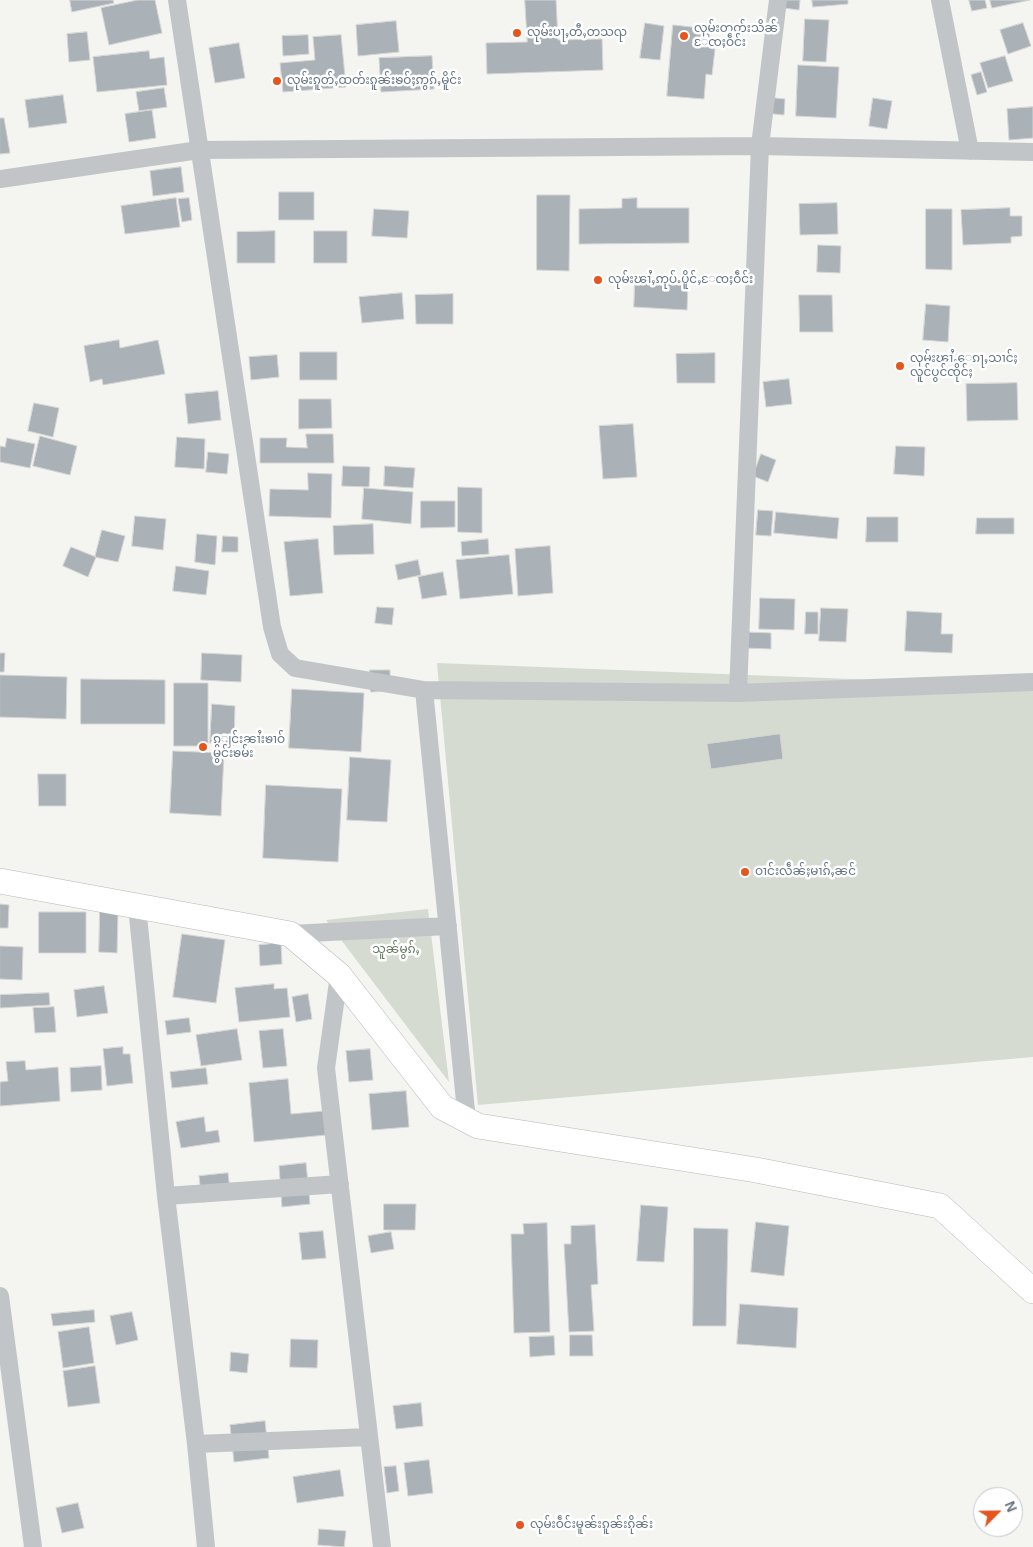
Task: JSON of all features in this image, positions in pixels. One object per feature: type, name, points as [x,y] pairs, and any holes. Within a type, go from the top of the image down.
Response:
[{"type":"main road","points":[[0,881],[290,934],[339,975],[442,1107],[467,1121],[478,1126],[756,1170],[940,1206],[1033,1291]]},
{"type":"street","points":[[177,0],[272,627],[280,654],[295,668],[424,690],[738,693],[1033,682]]},
{"type":"street","points":[[738,693],[760,146],[778,0]]},
{"type":"street","points":[[940,0],[970,151]]},
{"type":"street","points":[[0,179],[199,150],[760,146],[1033,152]]},
{"type":"street","points":[[424,690],[467,1121]]},
{"type":"street","points":[[137,906],[166,1196],[196,1444],[206,1547]]},
{"type":"street","points":[[290,934],[448,926]]},
{"type":"street","points":[[339,975],[326,1068],[382,1547]]},
{"type":"street","points":[[166,1196],[340,1184]]},
{"type":"street","points":[[0,1296],[34,1547]]},
{"type":"street","points":[[196,1444],[369,1437]]},
{"type":"green space","name":"ဝၢင်းလဵၼ်ႈမၢၵ်ႇၼင်","points":[[437,663],[1033,686],[1033,1057],[478,1105]]},
{"type":"green space","name":"သူၼ်မွၵ်ႇ","points":[[428,909],[449,1082],[326,920]]},
{"type":"building","points":[[70,0],[113,0],[114,3],[72,12]]},
{"type":"building","points":[[138,0],[155,0],[162,33],[109,45],[101,8]]},
{"type":"building","points":[[525,0],[556,0],[558,40],[602,39],[603,70],[487,74],[486,43],[527,42]]},
{"type":"building","points":[[777,0],[800,0],[799,10],[776,7]]},
{"type":"building","points":[[812,0],[848,0],[848,4],[813,7]]},
{"type":"building","points":[[969,0],[985,0],[987,8],[972,11]]},
{"type":"building","points":[[990,0],[1030,0],[992,8]]},
{"type":"building","points":[[805,19],[829,20],[826,62],[803,61]]},
{"type":"building","points":[[396,21],[399,52],[358,56],[356,25]]},
{"type":"building","points":[[645,23],[664,26],[660,60],[640,58]]},
{"type":"building","points":[[1023,23],[1031,46],[1008,54],[1000,30]]},
{"type":"building","points":[[673,25],[710,29],[709,48],[715,49],[712,75],[706,74],[704,99],[667,96]]},
{"type":"building","points":[[87,32],[90,60],[69,62],[67,34]]},
{"type":"building","points":[[308,35],[309,54],[283,56],[282,36]]},
{"type":"building","points":[[341,35],[346,87],[283,92],[280,63],[315,60],[313,37]]},
{"type":"building","points":[[239,43],[245,78],[215,83],[209,48]]},
{"type":"building","points":[[149,51],[150,59],[164,57],[167,85],[97,92],[93,57]]},
{"type":"building","points":[[432,56],[434,89],[381,92],[379,58]]},
{"type":"building","points":[[1005,56],[1013,81],[988,88],[980,63]]},
{"type":"building","points":[[798,65],[839,67],[836,118],[796,116]]},
{"type":"building","points":[[981,72],[987,92],[977,95],[971,75]]},
{"type":"building","points":[[164,88],[167,107],[139,111],[136,92]]},
{"type":"building","points":[[63,95],[67,123],[29,128],[25,100]]},
{"type":"building","points":[[766,97],[785,99],[784,115],[765,113]]},
{"type":"building","points":[[873,98],[892,101],[887,129],[869,126]]},
{"type":"building","points":[[1033,107],[1033,138],[1009,140],[1007,109]]},
{"type":"building","points":[[152,110],[156,138],[129,142],[125,114]]},
{"type":"building","points":[[0,118],[4,118],[10,153],[0,154]]},
{"type":"building","points":[[181,167],[184,192],[153,196],[150,171]]},
{"type":"building","points":[[279,192],[314,192],[314,220],[279,220]]},
{"type":"building","points":[[537,195],[570,195],[569,271],[537,270]]},
{"type":"building","points":[[176,198],[180,227],[125,234],[121,206]]},
{"type":"building","points":[[189,198],[192,220],[182,222],[178,199]]},
{"type":"building","points":[[637,198],[637,208],[689,208],[689,243],[579,244],[579,209],[622,208],[622,199]]},
{"type":"building","points":[[837,203],[838,234],[800,235],[799,204]]},
{"type":"building","points":[[1010,208],[1010,216],[1022,216],[1022,236],[1011,237],[1011,243],[963,245],[961,210]]},
{"type":"building","points":[[374,209],[409,211],[407,238],[372,236]]},
{"type":"building","points":[[926,209],[952,209],[952,270],[926,269]]},
{"type":"building","points":[[275,231],[275,263],[237,263],[237,232]]},
{"type":"building","points":[[314,231],[347,231],[347,263],[314,263]]},
{"type":"building","points":[[818,245],[841,246],[840,273],[817,272]]},
{"type":"building","points":[[635,281],[688,284],[687,310],[634,307]]},
{"type":"building","points":[[402,293],[404,319],[362,323],[359,297]]},
{"type":"building","points":[[453,294],[453,324],[416,324],[415,295]]},
{"type":"building","points":[[799,295],[832,295],[833,332],[800,332]]},
{"type":"building","points":[[926,304],[950,306],[948,342],[923,340]]},
{"type":"building","points":[[119,340],[120,348],[158,340],[165,374],[103,385],[102,379],[90,382],[84,346]]},
{"type":"building","points":[[300,352],[337,352],[337,380],[300,380]]},
{"type":"building","points":[[715,353],[715,383],[677,383],[676,354]]},
{"type":"building","points":[[277,355],[279,377],[251,380],[249,357]]},
{"type":"building","points":[[789,379],[792,404],[766,407],[763,382]]},
{"type":"building","points":[[1017,383],[1018,420],[967,421],[966,384]]},
{"type":"building","points":[[218,391],[221,420],[188,424],[185,394]]},
{"type":"building","points":[[299,399],[331,399],[332,428],[299,429]]},
{"type":"building","points":[[34,403],[59,408],[53,437],[28,431]]},
{"type":"building","points":[[633,424],[637,477],[603,479],[599,426]]},
{"type":"building","points":[[306,434],[333,434],[334,463],[260,463],[260,438],[287,438],[286,447],[307,448]]},
{"type":"building","points":[[40,436],[77,446],[70,475],[33,466]]},
{"type":"building","points":[[177,437],[205,439],[204,469],[175,467]]},
{"type":"building","points":[[7,438],[35,444],[30,468],[0,462],[0,446],[5,447]]},
{"type":"building","points":[[896,446],[925,447],[924,476],[894,474]]},
{"type":"building","points":[[208,452],[229,454],[227,474],[206,472]]},
{"type":"building","points":[[761,454],[776,460],[768,482],[753,476]]},
{"type":"building","points":[[343,466],[370,467],[369,487],[342,486]]},
{"type":"building","points":[[385,466],[415,468],[413,488],[384,486]]},
{"type":"building","points":[[308,473],[332,474],[331,518],[269,516],[270,489],[308,490]]},
{"type":"building","points":[[458,487],[482,488],[482,533],[458,532]]},
{"type":"building","points":[[364,488],[413,492],[411,524],[362,519]]},
{"type":"building","points":[[421,501],[455,501],[455,527],[421,528]]},
{"type":"building","points":[[758,510],[773,511],[771,536],[756,535]]},
{"type":"building","points":[[776,512],[839,518],[837,539],[774,533]]},
{"type":"building","points":[[135,516],[166,519],[163,550],[132,546]]},
{"type":"building","points":[[867,517],[898,517],[898,542],[866,542]]},
{"type":"building","points":[[977,518],[1014,518],[1014,534],[976,534]]},
{"type":"building","points":[[373,524],[374,554],[334,555],[333,526]]},
{"type":"building","points":[[102,530],[125,536],[118,562],[95,557]]},
{"type":"building","points":[[197,534],[217,536],[215,565],[195,562]]},
{"type":"building","points":[[223,536],[238,537],[238,552],[222,552]]},
{"type":"building","points":[[318,539],[323,593],[290,596],[284,542]]},
{"type":"building","points":[[488,539],[489,554],[462,556],[461,542]]},
{"type":"building","points":[[550,546],[553,593],[518,596],[515,549]]},
{"type":"building","points":[[71,547],[96,557],[88,577],[63,566]]},
{"type":"building","points":[[509,555],[513,594],[460,599],[456,560]]},
{"type":"building","points":[[418,560],[421,575],[398,580],[395,565]]},
{"type":"building","points":[[176,566],[209,571],[206,595],[173,591]]},
{"type":"building","points":[[443,572],[447,595],[422,599],[418,577]]},
{"type":"building","points":[[760,598],[795,599],[794,630],[759,629]]},
{"type":"building","points":[[377,607],[394,608],[392,625],[375,623]]},
{"type":"building","points":[[821,608],[848,609],[846,642],[819,641]]},
{"type":"building","points":[[907,611],[942,613],[941,634],[953,634],[952,653],[905,651]]},
{"type":"building","points":[[806,612],[818,612],[818,634],[805,634]]},
{"type":"building","points":[[745,632],[771,633],[771,649],[744,648]]},
{"type":"building","points":[[0,653],[5,653],[4,672],[0,672]]},
{"type":"building","points":[[202,653],[242,655],[241,682],[201,680]]},
{"type":"building","points":[[370,670],[390,670],[390,691],[371,692]]},
{"type":"building","points":[[0,675],[67,677],[66,719],[0,717]]},
{"type":"building","points":[[81,679],[165,680],[165,724],[81,724]]},
{"type":"building","points":[[174,683],[208,683],[208,746],[174,746]]},
{"type":"building","points":[[292,689],[364,693],[361,752],[289,748]]},
{"type":"building","points":[[212,704],[235,706],[234,745],[210,743]]},
{"type":"building","points":[[780,734],[783,759],[711,769],[707,744]]},
{"type":"building","points":[[173,751],[224,753],[221,816],[170,813]]},
{"type":"building","points":[[350,757],[391,760],[387,822],[347,820]]},
{"type":"building","points":[[38,774],[66,774],[66,806],[39,806]]},
{"type":"building","points":[[266,785],[342,789],[338,862],[263,858]]},
{"type":"building","points":[[0,904],[9,905],[8,928],[0,928]]},
{"type":"building","points":[[100,911],[118,912],[117,953],[99,952]]},
{"type":"building","points":[[39,912],[86,912],[86,953],[39,953]]},
{"type":"building","points":[[182,934],[225,940],[216,1003],[173,997]]},
{"type":"building","points":[[281,943],[282,964],[260,966],[259,945]]},
{"type":"building","points":[[0,946],[23,947],[22,980],[0,979]]},
{"type":"building","points":[[274,984],[274,989],[287,988],[290,1017],[239,1022],[235,988]]},
{"type":"building","points":[[104,986],[108,1013],[77,1017],[74,990]]},
{"type":"building","points":[[49,993],[50,1005],[0,1008],[0,995]]},
{"type":"building","points":[[308,994],[312,1019],[296,1022],[292,997]]},
{"type":"building","points":[[54,1007],[56,1032],[35,1033],[33,1008]]},
{"type":"building","points":[[189,1018],[191,1032],[167,1035],[165,1021]]},
{"type":"building","points":[[237,1029],[242,1060],[201,1066],[196,1035]]},
{"type":"building","points":[[283,1029],[287,1066],[263,1068],[259,1031]]},
{"type":"building","points":[[123,1047],[123,1054],[130,1054],[133,1083],[107,1086],[103,1049]]},
{"type":"building","points":[[370,1049],[373,1080],[349,1082],[346,1051]]},
{"type":"building","points":[[25,1061],[26,1070],[58,1067],[60,1101],[0,1106],[0,1082],[8,1081],[6,1062]]},
{"type":"building","points":[[101,1066],[102,1090],[71,1092],[70,1068]]},
{"type":"building","points":[[206,1068],[208,1084],[172,1088],[170,1072]]},
{"type":"building","points":[[288,1079],[291,1114],[324,1111],[326,1135],[254,1142],[249,1083]]},
{"type":"building","points":[[406,1091],[409,1127],[372,1130],[369,1094]]},
{"type":"building","points":[[204,1117],[206,1132],[218,1130],[220,1142],[181,1148],[176,1122]]},
{"type":"building","points":[[306,1163],[310,1204],[282,1207],[279,1166]]},
{"type":"building","points":[[228,1173],[231,1199],[202,1202],[199,1176]]},
{"type":"building","points":[[384,1204],[416,1204],[415,1230],[384,1230]]},
{"type":"building","points":[[641,1205],[668,1207],[664,1262],[637,1261]]},
{"type":"building","points":[[756,1222],[789,1226],[784,1276],[751,1272]]},
{"type":"building","points":[[547,1223],[550,1332],[514,1333],[511,1234],[524,1234],[523,1224]]},
{"type":"building","points":[[595,1225],[598,1284],[591,1285],[594,1331],[569,1332],[564,1244],[571,1244],[571,1226]]},
{"type":"building","points":[[694,1228],[728,1229],[726,1326],[693,1326]]},
{"type":"building","points":[[323,1231],[326,1258],[302,1260],[299,1233]]},
{"type":"building","points":[[391,1232],[394,1249],[371,1253],[368,1236]]},
{"type":"building","points":[[740,1304],[798,1308],[796,1348],[737,1344]]},
{"type":"building","points":[[94,1310],[95,1322],[53,1326],[51,1314]]},
{"type":"building","points":[[132,1312],[138,1340],[116,1345],[110,1316]]},
{"type":"building","points":[[89,1327],[94,1363],[63,1368],[58,1332]]},
{"type":"building","points":[[570,1335],[592,1335],[593,1356],[570,1356]]},
{"type":"building","points":[[554,1336],[555,1355],[530,1357],[529,1337]]},
{"type":"building","points":[[291,1339],[318,1340],[317,1368],[290,1367]]},
{"type":"building","points":[[231,1352],[249,1354],[247,1373],[230,1371]]},
{"type":"building","points":[[95,1366],[100,1403],[68,1407],[63,1371]]},
{"type":"building","points":[[421,1403],[423,1426],[396,1429],[393,1406]]},
{"type":"building","points":[[265,1421],[269,1458],[234,1462],[230,1425]]},
{"type":"building","points":[[429,1460],[433,1493],[408,1496],[404,1463]]},
{"type":"building","points":[[396,1466],[399,1491],[387,1493],[384,1467]]},
{"type":"building","points":[[340,1470],[344,1496],[297,1503],[293,1477]]},
{"type":"building","points":[[78,1503],[84,1528],[62,1533],[56,1508]]},
{"type":"building","points":[[319,1529],[346,1531],[344,1547],[318,1545]]},
{"type":"place","name":"လုမ်းပႃႇတီႇတသၺ","points":[[517,33]]},
{"type":"place","name":"လုမ်းတတ်းသိၼ် ႄၸႈဝဵင်း","points":[[684,36]]},
{"type":"place","name":"လုမ်းၵူတ်ႇထတ်းၵူၼ်းၶဝ်ႈဢွၵ်ႇမိူင်း","points":[[277,81]]},
{"type":"place","name":"လုမ်းၽၢႆႇဢုပ်ႉပိူင်ႇႄၸႈဝဵင်း","points":[[598,280]]},
{"type":"place","name":"လုမ်းၽၢႆႇေၵႃႇသၢင်ႈ လူင်ပွင်ၸိုင်ႈ","points":[[900,366]]},
{"type":"place","name":"ၵွျင်းၼၢႆးၶၢဝ် မွင်းၶမ်း","points":[[203,747]]},
{"type":"place","name":"ဝၢင်းလဵၼ်ႈမၢၵ်ႇၼင်","points":[[745,872]]},
{"type":"place","name":"လုမ်းဝဵင်းမူၼ်းၵူၼ်းၵိုၼ်း","points":[[520,1525]]}]
